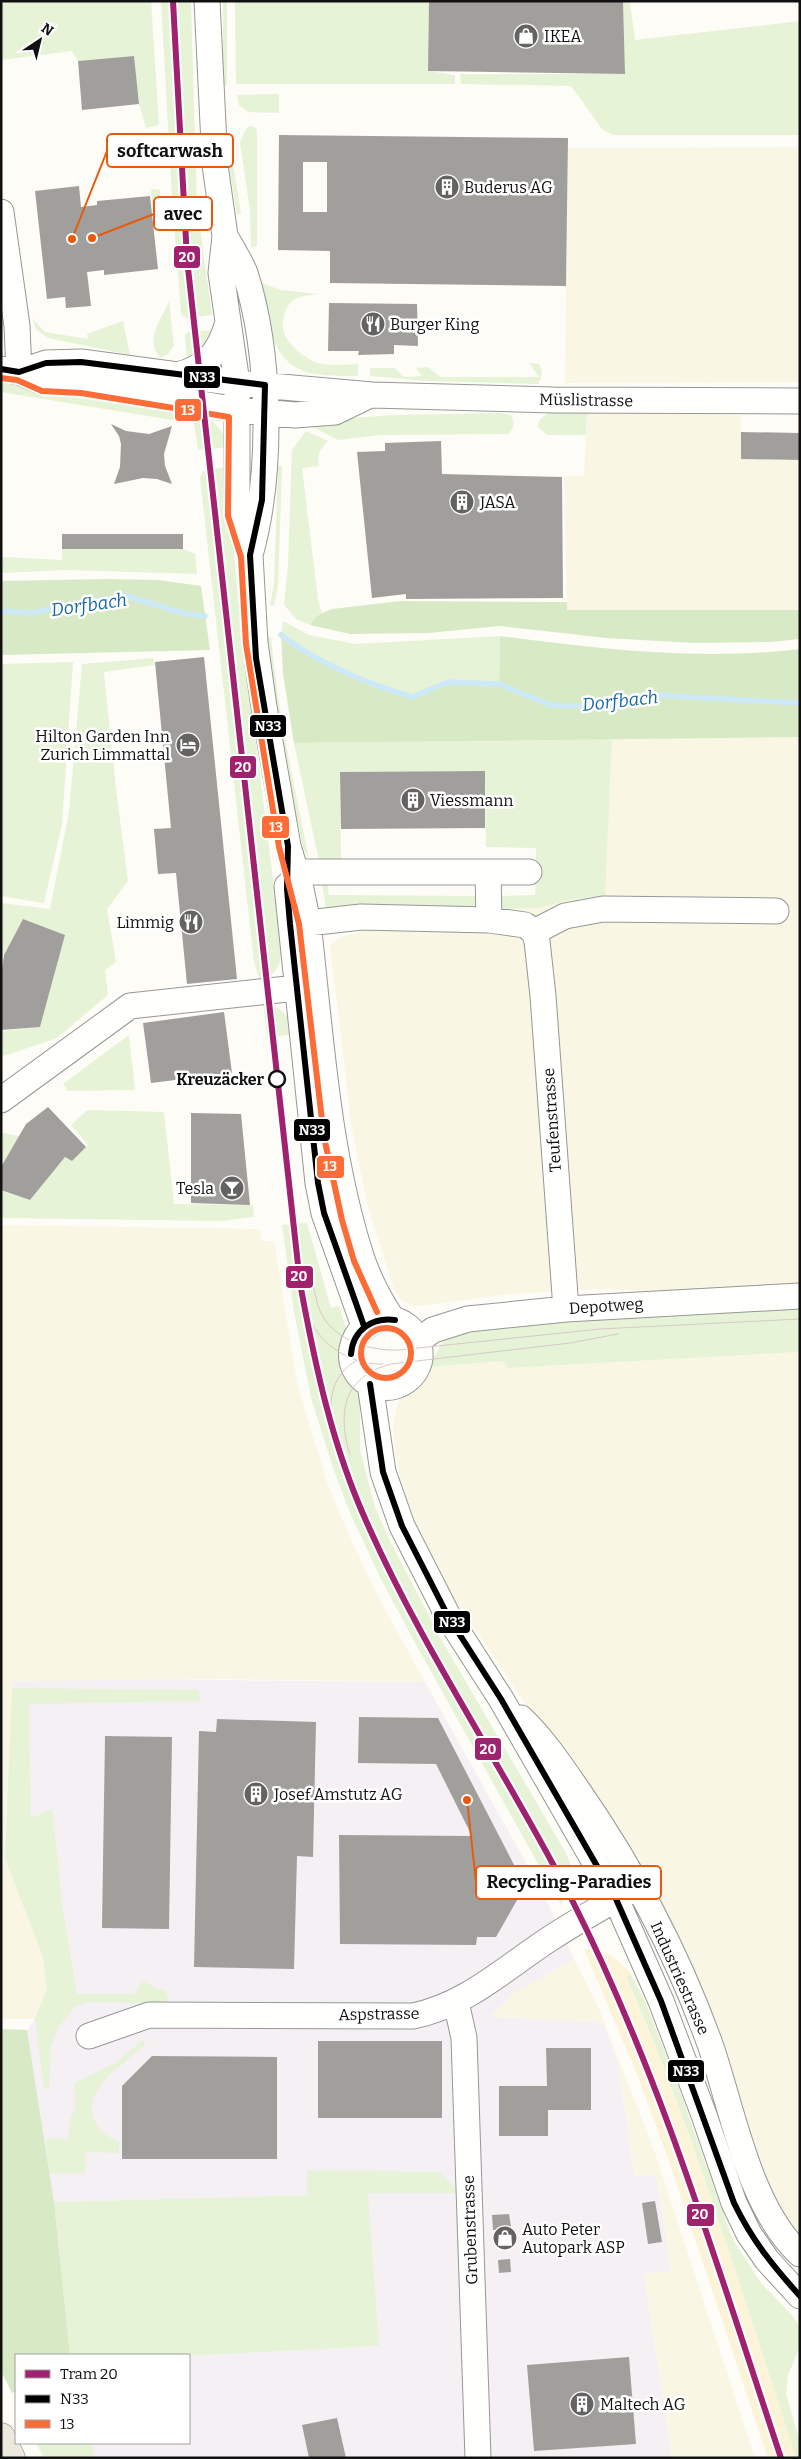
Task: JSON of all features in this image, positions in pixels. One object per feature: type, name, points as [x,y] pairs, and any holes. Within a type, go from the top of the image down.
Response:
[{"type":"main road","points":[[1,2437],[11,2458]]},
{"type":"street","points":[[207,1],[215,165],[225,236],[221,273],[237,383],[237,516],[250,555]]},
{"type":"street","points":[[1,212],[17,326],[10,371]]},
{"type":"street","points":[[225,236],[244,272],[264,361],[265,413],[262,500],[250,555],[255,643],[288,846],[308,923],[337,1166],[362,1260],[372,1285],[393,1319]]},
{"type":"street","points":[[177,375],[199,368],[213,356],[224,336],[229,319]]},
{"type":"street","name":"Müslistrasse","points":[[10,371],[46,363],[81,362],[237,383],[372,395],[553,400],[800,401]]},
{"type":"street","name":"Müslistrasse","points":[[10,371],[43,382],[82,384],[238,410],[295,415],[335,412],[372,395]]},
{"type":"street","points":[[288,846],[287,889],[318,1183],[324,1213],[364,1326]]},
{"type":"street","points":[[296,872],[529,872]]},
{"type":"street","points":[[488,872],[489,920]]},
{"type":"street","points":[[308,923],[360,917],[489,920],[517,923],[532,930],[565,916],[603,909],[776,910]]},
{"type":"street","name":"Teufenstrasse","points":[[532,930],[538,941],[543,996],[566,1309]]},
{"type":"street","points":[[1,1100],[130,1006],[296,988]]},
{"type":"street","name":"Depotweg","points":[[418,1341],[433,1330],[451,1322],[566,1309],[800,1296]]},
{"type":"street","points":[[393,1319],[413,1331],[418,1341],[420,1360],[410,1377],[398,1385],[380,1387],[370,1384],[356,1371],[351,1358],[353,1342],[364,1326],[373,1321],[393,1319]]},
{"type":"street","name":"Industriestrasse","points":[[370,1384],[386,1481],[406,1535],[449,1618],[626,1893],[670,1950],[710,2046],[747,2162],[770,2215],[800,2254]]},
{"type":"street","points":[[378,1441],[398,1385]]},
{"type":"street","name":"Industriestrasse","points":[[626,1893],[661,2001],[704,2115],[734,2203],[749,2234],[767,2260],[800,2296]]},
{"type":"street","name":"Aspstrasse","points":[[89,2036],[149,2015],[413,2016],[436,2012],[456,2002],[551,1938],[626,1893]]},
{"type":"street","name":"Grubenstrasse","points":[[456,2002],[464,2038],[478,2458]]},
{"type":"shaded area","points":[[800,147],[800,382],[565,383],[568,148]]},
{"type":"shaded area","points":[[587,412],[741,415],[741,459],[800,460],[800,610],[567,610],[564,476],[584,476]]},
{"type":"shaded area","points":[[800,737],[800,1291],[698,1293],[597,1289],[509,1294],[421,1306],[410,1305],[400,1299],[394,1289],[368,1207],[352,1130],[330,945],[342,937],[364,931],[501,909],[538,908],[574,899],[604,896],[612,738]]},
{"type":"shaded area","points":[[1,1225],[260,1229],[261,1241],[274,1241],[297,1383],[327,1482],[351,1540],[381,1602],[425,1682],[226,1679],[13,1681],[5,1858],[43,1957],[47,1989],[35,2019],[1,2019]]},
{"type":"shaded area","points":[[800,1352],[800,2241],[763,2185],[724,2057],[535,1718],[451,1594],[420,1534],[403,1493],[394,1445],[393,1426],[398,1402],[428,1367],[503,1361],[508,1368]]},
{"type":"shaded area","points":[[105,1679],[425,1682],[544,1895],[574,1959],[513,1994],[491,2017],[593,2021],[604,2025],[618,2062],[634,2176],[656,2174],[671,2271],[644,2274],[672,2458],[95,2458],[91,2444],[190,2444],[190,2356],[379,2346],[307,2195],[54,2202],[27,2030],[35,2019],[5,1858],[12,1681]]},
{"type":"shaded area","points":[[574,1959],[598,2006],[655,2153],[755,2458],[672,2458],[644,2274],[671,2271],[656,2175],[634,2176],[618,2062],[604,2025],[593,2021],[490,2017],[513,1994]]},
{"type":"green space","points":[[1,1],[151,1],[159,125],[146,128],[139,104],[134,56],[78,61],[72,51],[1,60]]},
{"type":"green space","points":[[161,1],[191,1],[197,206],[212,315],[187,318],[182,315],[181,311],[172,197]]},
{"type":"green space","points":[[223,1],[227,1],[227,85],[223,85]]},
{"type":"green space","points":[[235,1],[429,1],[428,71],[455,75],[455,84],[236,84]]},
{"type":"green space","points":[[623,1],[630,1],[635,40],[800,21],[800,135],[613,135],[602,129],[571,86],[461,84],[460,74],[625,74]]},
{"type":"green space","points":[[279,94],[279,113],[248,112],[239,105],[237,95]]},
{"type":"green space","points":[[250,126],[256,128],[257,131],[257,246],[251,248],[250,211],[240,142],[246,129]]},
{"type":"green space","points":[[159,132],[159,156],[146,157],[144,134]]},
{"type":"green space","points":[[231,151],[241,214],[237,215],[227,152]]},
{"type":"green space","points":[[151,189],[160,190],[162,217],[153,211]]},
{"type":"green space","points":[[258,281],[280,290],[318,294],[295,299],[288,306],[283,322],[286,337],[299,352],[320,364],[358,364],[358,376],[316,374],[301,370],[289,362],[280,352],[273,339]]},
{"type":"green space","points":[[169,301],[174,346],[168,354],[161,358],[156,352],[154,337]]},
{"type":"green space","points":[[32,318],[45,332],[88,339],[87,334],[123,321],[130,355],[48,338],[36,329]]},
{"type":"green space","points":[[213,330],[208,346],[187,362],[185,335],[187,332]]},
{"type":"green space","points":[[529,363],[539,364],[540,366],[542,374],[538,384],[427,381],[370,376],[370,368],[395,368],[404,377],[422,376],[416,368],[428,367],[440,377],[539,377]]},
{"type":"green space","points":[[1,381],[170,408],[178,421],[1,392]]},
{"type":"green space","points":[[192,411],[215,424],[220,429],[229,447],[198,450]]},
{"type":"green space","points":[[565,411],[587,412],[586,435],[547,435],[538,427],[540,420],[550,413]]},
{"type":"green space","points":[[502,413],[511,415],[513,420],[514,425],[508,434],[381,435],[338,440],[311,426],[311,421],[392,415]]},
{"type":"green space","points":[[306,431],[328,441],[320,452],[319,466],[302,468],[318,600],[322,613],[316,616],[310,625],[296,619],[284,605],[288,565],[292,450]]},
{"type":"green space","points":[[278,466],[282,466],[278,586],[274,606],[270,605],[274,583]]},
{"type":"green space","points":[[230,467],[230,502],[238,599],[281,944],[281,956],[278,967],[271,975],[260,981],[254,962],[200,477],[204,470]]},
{"type":"green space","points":[[62,549],[183,549],[195,554],[197,574],[67,570],[1,573],[1,557],[62,560]]},
{"type":"green space","points":[[159,580],[201,586],[210,650],[1,655],[1,581]]},
{"type":"green space","points":[[401,601],[567,602],[567,610],[800,610],[800,639],[771,642],[695,643],[606,638],[500,626],[429,633],[350,634],[310,625],[316,616],[332,609]]},
{"type":"green space","points":[[283,621],[309,635],[356,644],[500,636],[499,684],[448,682],[412,697],[377,686],[344,672],[296,646],[281,635]]},
{"type":"green space","points":[[281,635],[296,646],[344,672],[377,686],[412,697],[448,682],[499,684],[500,636],[612,649],[687,654],[725,654],[800,649],[800,737],[294,743],[283,674]]},
{"type":"green space","points":[[266,637],[271,637],[282,721],[309,859],[303,848],[278,730]]},
{"type":"green space","points":[[153,658],[155,665],[104,672],[128,881],[107,909],[116,962],[105,970],[108,995],[57,1038],[1,1057],[1,1031],[40,1027],[65,935],[23,919],[4,955],[1,955],[1,903],[50,909],[69,812],[82,664]]},
{"type":"green space","points":[[73,662],[62,824],[44,903],[1,896],[1,664]]},
{"type":"green space","points":[[612,738],[605,896],[574,899],[538,908],[501,909],[499,896],[535,895],[536,848],[486,847],[485,771],[340,772],[341,862],[319,861],[294,743]]},
{"type":"green space","points":[[327,880],[329,895],[477,896],[474,909],[326,911],[322,881]]},
{"type":"green space","points":[[263,1004],[280,1009],[295,1034],[267,1038]]},
{"type":"green space","points":[[129,1035],[135,1090],[68,1091],[63,1084]]},
{"type":"green space","points":[[87,1110],[164,1112],[174,1204],[253,1205],[254,1217],[222,1221],[1,1218],[1,1190],[30,1200],[65,1157],[72,1161],[88,1145],[71,1125]]},
{"type":"green space","points":[[1,1134],[19,1136],[1,1167]]},
{"type":"green space","points":[[307,1223],[331,1308],[339,1306],[346,1328],[360,1401],[360,1450],[375,1507],[390,1541],[442,1641],[566,1853],[571,1867],[571,1879],[568,1892],[561,1905],[379,1575],[351,1515],[333,1468],[311,1398],[294,1312],[282,1225]]},
{"type":"green space","points":[[800,1304],[800,1352],[508,1368],[503,1361],[428,1367],[443,1341],[474,1330],[497,1325]]},
{"type":"green space","points":[[12,1688],[198,1690],[200,1701],[29,1704],[31,1818],[52,1809],[63,1910],[77,1994],[134,1994],[143,1981],[166,1992],[169,1998],[166,2004],[88,2002],[74,2007],[59,2027],[51,2046],[49,2089],[44,2089],[35,2019],[47,1989],[43,1957],[5,1858]]},
{"type":"green space","points":[[630,1973],[644,1999],[676,2080],[732,2238],[761,2283],[792,2315],[799,2326],[800,2347],[788,2375],[786,2394],[800,2442],[800,2458],[796,2458],[696,2155],[651,2036],[626,1977]]},
{"type":"green space","points":[[1,2029],[27,2030],[54,2202],[70,2354],[15,2354],[15,2392],[12,2393],[1,2371]]},
{"type":"green space","points":[[143,2040],[145,2042],[144,2046],[106,2079],[93,2099],[92,2111],[95,2122],[105,2134],[119,2141],[119,2153],[86,2152],[85,2173],[50,2173],[45,2139],[68,2139],[71,2116],[75,2111],[74,2083],[115,2063]]},
{"type":"green space","points":[[307,2170],[440,2172],[460,2193],[368,2193],[379,2346],[190,2356],[190,2354],[70,2354],[54,2202],[307,2195]]},
{"type":"green space","points":[[37,2444],[91,2444],[95,2458],[44,2458]]},
{"type":"sand","points":[[584,1949],[598,1950],[610,1955],[630,1973],[626,1978],[651,2037],[696,2156],[796,2458],[768,2458],[672,2170],[640,2082]]},
{"type":"building","name":"IKEA","points":[[429,1],[623,1],[625,74],[428,71]]},
{"type":"building","points":[[134,56],[139,104],[82,110],[78,61]]},
{"type":"building","name":"Buderus AG","points":[[279,135],[568,138],[566,286],[330,283],[330,251],[278,250]],"holes":[[[303,162],[327,162],[327,212],[303,212]]]},
{"type":"building","points":[[79,186],[81,207],[97,205],[97,201],[150,196],[158,269],[104,275],[104,270],[87,272],[91,306],[66,308],[65,297],[47,299],[35,191]]},
{"type":"building","name":"Burger King","points":[[329,303],[417,304],[418,346],[394,345],[394,354],[358,355],[359,351],[328,351]]},
{"type":"building","points":[[111,424],[126,431],[149,434],[172,426],[164,454],[165,466],[172,484],[157,479],[143,478],[114,484],[120,467],[121,444],[119,436]]},
{"type":"building","points":[[741,432],[800,433],[800,460],[741,459]]},
{"type":"building","name":"JASA","points":[[441,441],[442,474],[562,477],[563,598],[406,599],[406,594],[372,598],[357,452],[385,451],[385,443]]},
{"type":"building","points":[[62,534],[183,534],[183,549],[62,549]]},
{"type":"building","name":"Hilton Garden Inn Zurich Limmattal","points":[[204,657],[237,979],[187,984],[176,873],[158,874],[154,829],[171,828],[155,662]]},
{"type":"building","name":"Viessmann","points":[[485,771],[485,828],[341,829],[340,772]]},
{"type":"building","points":[[23,919],[65,935],[40,1027],[1,1030],[1,976],[4,955]]},
{"type":"building","points":[[224,1012],[232,1073],[151,1083],[143,1023]]},
{"type":"building","points":[[48,1107],[86,1147],[72,1161],[65,1157],[30,1200],[1,1190],[1,1167],[26,1124]]},
{"type":"building","points":[[191,1113],[241,1114],[250,1205],[191,1203]]},
{"type":"building","points":[[359,1717],[438,1718],[525,1886],[496,1937],[477,1937],[476,1945],[340,1944],[339,1835],[472,1836],[436,1764],[358,1763]]},
{"type":"building","name":"Josef Amstutz AG","points":[[217,1719],[316,1722],[313,1857],[297,1856],[294,1969],[194,1967],[199,1731],[216,1732]]},
{"type":"building","points":[[105,1736],[172,1737],[169,1929],[102,1928]]},
{"type":"building","points":[[318,2041],[442,2041],[442,2118],[318,2118]]},
{"type":"building","points":[[546,2048],[591,2048],[591,2110],[548,2110],[548,2136],[499,2136],[499,2086],[547,2086]]},
{"type":"building","points":[[152,2056],[277,2057],[277,2159],[122,2159],[122,2086]]},
{"type":"building","points":[[655,2201],[662,2242],[648,2244],[642,2203]]},
{"type":"building","name":"Auto Peter Autopark ASP","points":[[509,2214],[514,2246],[498,2247],[497,2230],[493,2230],[492,2215]]},
{"type":"building","points":[[510,2259],[511,2272],[499,2273],[498,2260]]},
{"type":"building","name":"Maltech AG","points":[[629,2357],[636,2444],[534,2451],[527,2365]]},
{"type":"building","points":[[337,2418],[346,2458],[309,2458],[302,2425]]},
{"type":"waterway","name":"Dorfbach","points":[[1,611],[31,613],[126,596],[186,614],[205,616]]},
{"type":"waterway","name":"Dorfbach","points":[[281,635],[296,646],[344,672],[377,686],[412,697],[448,682],[499,684],[550,705],[592,707],[651,695],[800,703]]},
{"type":"tram line","name":"20","points":[[173,1],[187,259],[300,1283],[326,1405],[334,1435],[355,1494],[390,1572],[440,1666],[521,1806],[572,1900],[634,2036],[687,2175],[781,2458]]},
{"type":"tram line","points":[[310,1272],[318,1306],[331,1327],[351,1341],[387,1350],[600,1329],[800,1319]]},
{"type":"tram line","points":[[300,1283],[306,1309],[312,1324],[325,1341],[352,1359],[373,1364],[383,1364]]},
{"type":"tram line","points":[[350,1455],[344,1424],[348,1398],[354,1387],[375,1370],[391,1364],[570,1343],[618,1334]]},
{"type":"tram line","points":[[336,1442],[331,1418],[332,1394],[341,1374],[361,1358]]},
{"type":"transit line","name":"N33","points":[[1,369],[19,372],[46,363],[81,362],[265,385],[262,500],[250,555],[256,658],[288,846],[287,889],[290,924],[318,1183],[324,1213],[364,1326]]},
{"type":"transit line","name":"13","points":[[1,378],[17,380],[42,391],[81,393],[229,417],[228,516],[241,557],[246,644],[279,847],[299,924],[324,1137],[342,1220],[354,1261],[377,1312]]},
{"type":"transit line","name":"N33","points":[[351,1354],[355,1338],[365,1327],[379,1321],[395,1320]]},
{"type":"transit line","name":"13","points":[[381,1328],[391,1328],[404,1335],[411,1348],[411,1353],[411,1358],[404,1371],[391,1378],[381,1378],[372,1374],[365,1367],[361,1358],[361,1348],[365,1339],[372,1332],[381,1328]]},
{"type":"transit line","name":"N33","points":[[370,1384],[383,1472],[402,1526],[449,1618],[501,1699],[616,1899],[661,2001],[734,2203],[763,2252],[800,2296]]},
{"type":"place","name":"IKEA","points":[[526,36]]},
{"type":"place","name":"Buderus AG","points":[[447,187]]},
{"type":"place","name":"avec","points":[[92,238]]},
{"type":"place","name":"softcarwash","points":[[72,239]]},
{"type":"place","name":"Burger King","points":[[373,324]]},
{"type":"place","name":"JASA","points":[[462,502]]},
{"type":"place","name":"Hilton Garden Inn Zurich Limmattal","points":[[188,745]]},
{"type":"place","name":"Viessmann","points":[[413,800]]},
{"type":"place","name":"Limmig","points":[[191,922]]},
{"type":"place","name":"Kreuzäcker","points":[[277,1079]]},
{"type":"place","name":"Tesla","points":[[232,1188]]},
{"type":"place","name":"Josef Amstutz AG","points":[[256,1794]]},
{"type":"place","name":"Recycling-Paradies","points":[[467,1800]]},
{"type":"place","name":"Auto Peter Autopark ASP","points":[[505,2238]]},
{"type":"place","name":"Maltech AG","points":[[582,2404]]}]
